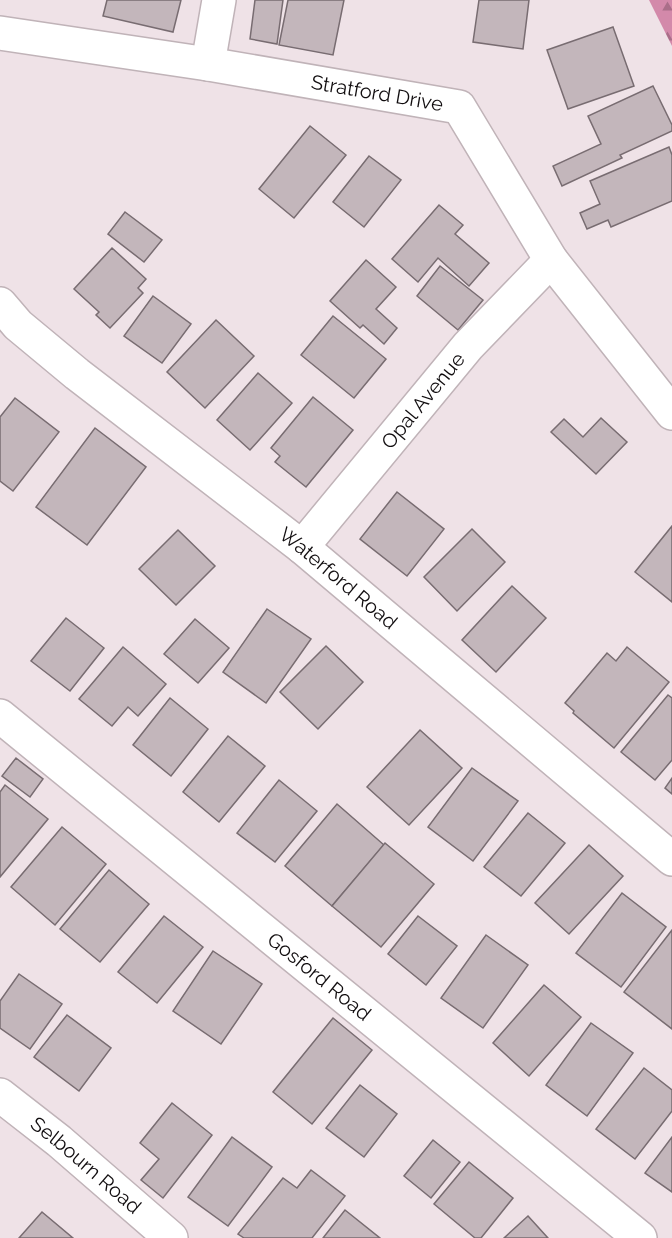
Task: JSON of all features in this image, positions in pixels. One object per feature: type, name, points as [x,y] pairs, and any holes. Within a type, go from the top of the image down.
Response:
[{"type":"street","points":[[208,64],[219,0]]},
{"type":"street","name":"Stratford Drive","points":[[0,33],[208,64],[459,107],[551,260],[672,413]]},
{"type":"street","name":"Opal Avenue","points":[[302,547],[468,346],[551,260]]},
{"type":"street","name":"Waterford Road","points":[[0,304],[18,325],[77,374],[302,547],[672,859]]},
{"type":"street","name":"Gosford Road","points":[[0,716],[640,1238]]},
{"type":"street","name":"Selbourn Road","points":[[0,1095],[59,1141],[171,1238]]},
{"type":"green space","points":[[649,0],[672,0],[672,46]]},
{"type":"building","points":[[107,0],[181,0],[173,32],[103,16]]},
{"type":"building","points":[[255,0],[283,0],[277,44],[250,39]]},
{"type":"building","points":[[288,0],[344,0],[333,55],[279,45]]},
{"type":"building","points":[[479,0],[529,0],[523,49],[473,42]]},
{"type":"building","points":[[613,27],[634,86],[568,109],[547,50]]},
{"type":"building","points":[[653,86],[672,125],[672,131],[562,186],[553,166],[601,144],[588,116]]},
{"type":"building","points":[[310,126],[346,155],[294,218],[259,189]]},
{"type":"building","points":[[669,147],[672,155],[672,201],[611,227],[608,220],[587,229],[580,213],[600,204],[590,181]]},
{"type":"building","points":[[369,156],[401,180],[364,227],[333,202]]},
{"type":"building","points":[[439,205],[463,225],[455,234],[489,263],[469,286],[438,258],[418,282],[392,259]]},
{"type":"building","points":[[125,212],[162,240],[144,262],[108,234]]},
{"type":"building","points":[[112,248],[146,279],[138,288],[143,293],[110,328],[96,315],[99,312],[74,289]]},
{"type":"building","points":[[366,260],[396,287],[376,309],[397,328],[384,344],[363,325],[360,328],[330,301]]},
{"type":"building","points":[[440,266],[483,300],[458,330],[417,296]]},
{"type":"building","points":[[153,296],[191,324],[162,363],[124,336]]},
{"type":"building","points":[[333,316],[386,359],[354,398],[301,355]]},
{"type":"building","points":[[216,320],[254,356],[205,408],[167,372]]},
{"type":"building","points":[[258,373],[292,403],[250,450],[217,420]]},
{"type":"building","points":[[313,397],[353,430],[306,487],[275,462],[280,456],[271,448]]},
{"type":"building","points":[[15,398],[59,432],[13,491],[0,481],[0,417]]},
{"type":"building","points":[[601,418],[627,442],[596,474],[551,432],[564,419],[583,437]]},
{"type":"building","points":[[95,428],[146,467],[87,545],[36,507]]},
{"type":"building","points":[[397,492],[444,529],[407,576],[360,539]]},
{"type":"building","points":[[672,526],[672,602],[635,572]]},
{"type":"building","points":[[472,529],[505,562],[457,611],[424,577]]},
{"type":"building","points":[[178,530],[215,566],[176,605],[139,569]]},
{"type":"building","points":[[512,586],[546,618],[496,672],[462,640]]},
{"type":"building","points":[[267,609],[311,639],[266,703],[223,672]]},
{"type":"building","points":[[66,618],[104,648],[70,691],[31,661]]},
{"type":"building","points":[[195,619],[229,648],[198,683],[164,654]]},
{"type":"building","points":[[326,646],[363,682],[318,729],[280,692]]},
{"type":"building","points":[[123,647],[166,684],[138,716],[128,707],[112,726],[79,699]]},
{"type":"building","points":[[627,647],[669,682],[614,748],[573,713],[574,711],[565,703],[607,653],[616,661]]},
{"type":"building","points":[[668,695],[672,698],[672,760],[655,780],[621,752]]},
{"type":"building","points":[[170,698],[208,729],[171,776],[133,745]]},
{"type":"building","points":[[420,730],[462,768],[409,825],[367,787]]},
{"type":"building","points":[[228,736],[265,766],[219,822],[183,792]]},
{"type":"building","points":[[16,758],[43,779],[30,797],[2,776]]},
{"type":"building","points":[[472,768],[518,801],[473,861],[428,827]]},
{"type":"building","points":[[672,778],[672,794],[665,788]]},
{"type":"building","points":[[279,780],[317,811],[275,862],[237,833]]},
{"type":"building","points":[[5,785],[48,819],[0,877],[0,792]]},
{"type":"building","points":[[337,804],[384,845],[332,906],[285,866]]},
{"type":"building","points":[[528,813],[565,843],[521,896],[484,867]]},
{"type":"building","points":[[62,827],[106,864],[55,925],[11,887]]},
{"type":"building","points":[[385,843],[434,884],[381,947],[332,906]]},
{"type":"building","points":[[589,845],[623,876],[569,934],[535,903]]},
{"type":"building","points":[[109,870],[149,904],[100,962],[60,929]]},
{"type":"building","points":[[622,893],[666,927],[621,987],[576,953]]},
{"type":"building","points":[[164,916],[203,947],[157,1003],[118,972]]},
{"type":"building","points":[[418,916],[457,946],[426,985],[388,954]]},
{"type":"building","points":[[672,930],[672,1029],[624,992]]},
{"type":"building","points":[[486,935],[528,965],[483,1028],[441,998]]},
{"type":"building","points":[[213,951],[262,984],[221,1044],[173,1011]]},
{"type":"building","points":[[19,974],[62,1004],[30,1049],[0,1028],[0,1001]]},
{"type":"building","points":[[544,985],[581,1017],[529,1076],[493,1043]]},
{"type":"building","points":[[67,1015],[111,1048],[79,1091],[34,1057]]},
{"type":"building","points":[[333,1018],[372,1050],[312,1124],[273,1092]]},
{"type":"building","points":[[591,1023],[633,1053],[587,1116],[546,1085]]},
{"type":"building","points":[[644,1068],[672,1090],[672,1111],[635,1159],[596,1129]]},
{"type":"building","points":[[360,1085],[397,1114],[364,1157],[326,1128]]},
{"type":"building","points":[[172,1103],[212,1135],[163,1198],[141,1180],[159,1159],[140,1143]]},
{"type":"building","points":[[232,1137],[272,1167],[228,1226],[188,1197]]},
{"type":"building","points":[[672,1137],[672,1192],[645,1173]]},
{"type":"building","points":[[433,1140],[460,1162],[431,1198],[404,1176]]},
{"type":"building","points":[[469,1162],[513,1198],[481,1238],[475,1238],[434,1204]]},
{"type":"building","points":[[311,1170],[345,1196],[312,1238],[244,1238],[238,1234],[283,1178],[297,1188]]},
{"type":"building","points":[[345,1210],[380,1238],[323,1238]]},
{"type":"building","points":[[42,1212],[73,1238],[19,1238]]},
{"type":"building","points":[[528,1216],[548,1238],[504,1238]]}]
